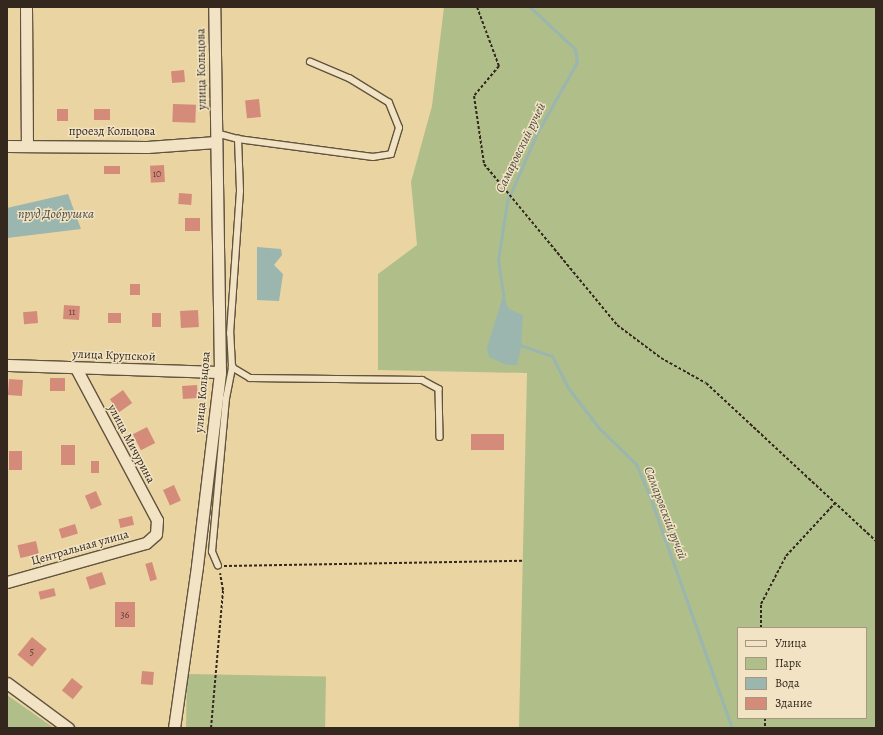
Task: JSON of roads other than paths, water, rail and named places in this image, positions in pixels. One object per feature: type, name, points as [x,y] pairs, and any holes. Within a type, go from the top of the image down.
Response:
[{"type":"street","points":[[26,7],[28,145]]},
{"type":"street","name":"улица Кольцова","points":[[174,728],[197,566],[220,372],[214,7]]},
{"type":"street","name":"проезд Кольцова","points":[[7,146],[147,147],[216,137]]},
{"type":"street","name":"улица Крупской","points":[[7,365],[220,372]]},
{"type":"street","name":"улица Мичурина","points":[[76,368],[157,520],[156,534]]},
{"type":"street","name":"Центральная улица","points":[[7,582],[146,543],[156,534]]},
{"type":"street","points":[[7,683],[68,728]]},
{"type":"lane","points":[[216,137],[373,157],[391,154],[399,128],[389,103],[350,79],[310,62]]},
{"type":"lane","points":[[218,566],[212,552],[226,399],[232,367],[230,334],[240,191],[238,139]]},
{"type":"lane","points":[[232,367],[250,378],[422,380],[439,389],[440,437]]},
{"type":"water","name":"пруд Добрушка","points":[[68,194],[81,229],[7,238],[7,208]]},
{"type":"water","points":[[257,247],[281,249],[282,255],[274,265],[283,274],[279,301],[257,300]]},
{"type":"water","points":[[503,296],[509,309],[523,315],[521,347],[517,365],[507,365],[489,357],[487,348]]},
{"type":"waterway","name":"Самаровский ручей","points":[[504,300],[498,260],[507,202],[537,133],[577,62],[575,49],[530,7]]},
{"type":"waterway","name":"Самаровский ручей","points":[[520,345],[552,356],[569,389],[599,428],[636,464],[649,494],[732,728]]}]
